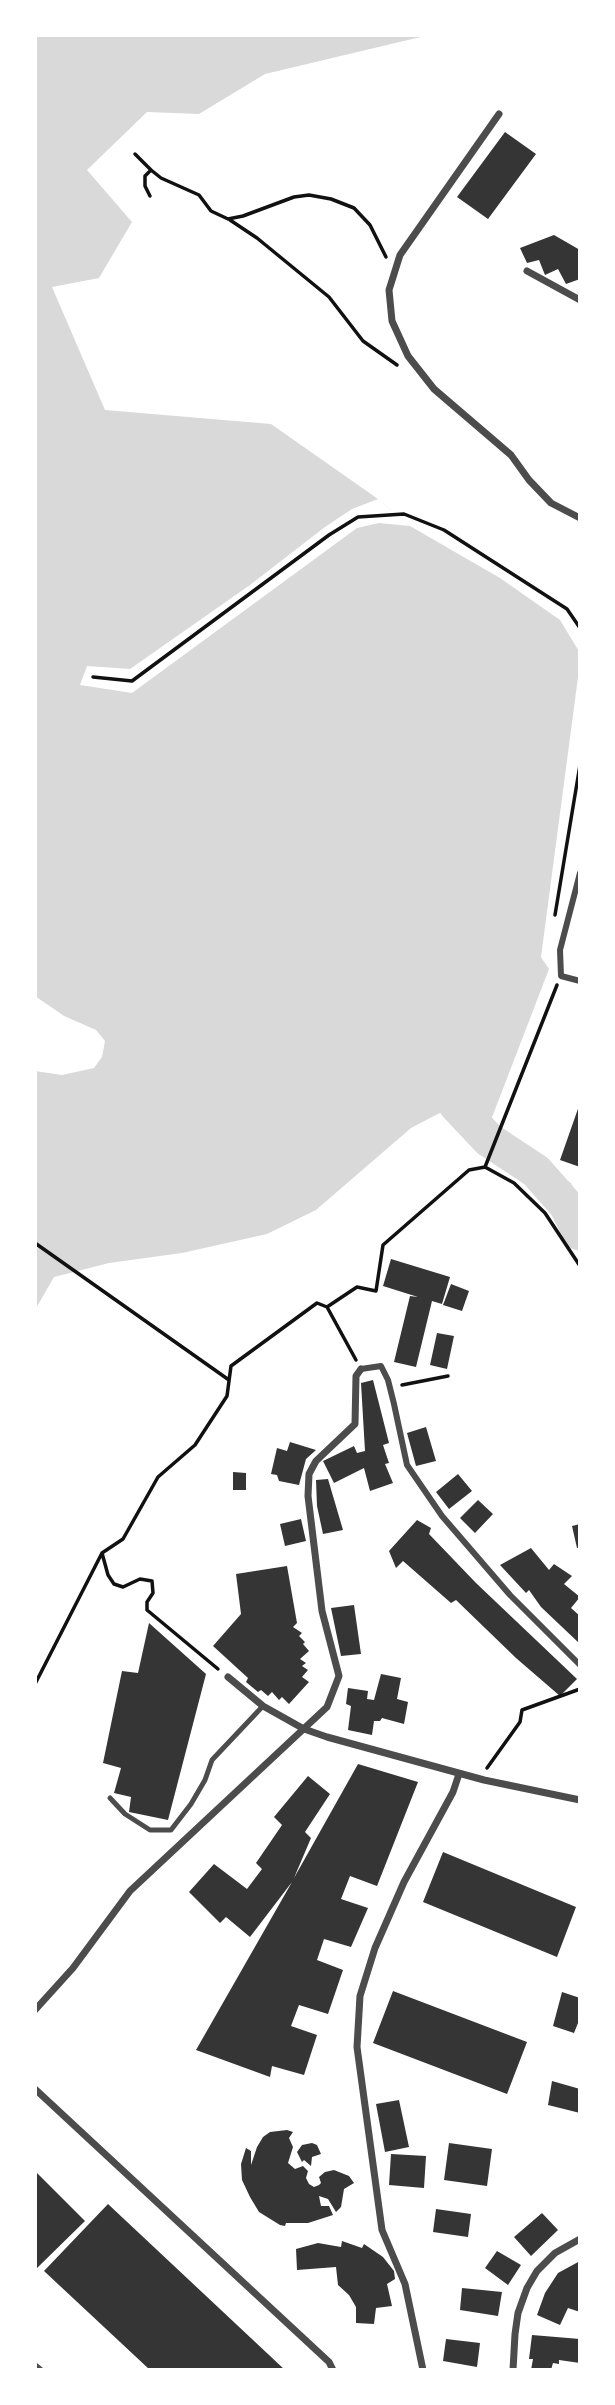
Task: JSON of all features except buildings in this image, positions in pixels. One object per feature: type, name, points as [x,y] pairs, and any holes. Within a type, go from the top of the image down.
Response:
[{"type":"street","points":[[499,114],[400,255],[389,290],[392,321],[408,356],[433,389],[511,455],[551,503],[580,518]]},
{"type":"street","points":[[527,271],[580,300]]},
{"type":"street","points":[[580,873],[560,950],[561,976],[580,981]]},
{"type":"street","points":[[35,2010],[73,1968],[130,1891],[327,1707],[339,1676],[322,1611],[309,1474],[316,1461],[355,1424],[356,1376],[362,1369],[380,1366],[390,1387],[407,1465],[442,1516],[510,1595],[580,1665]]},
{"type":"street","points":[[228,1677],[263,1706],[304,1729],[459,1774],[580,1800]]},
{"type":"street","points":[[423,2370],[405,2284],[382,2230],[357,2048],[360,1996],[375,1948],[404,1882],[453,1792],[459,1774]]},
{"type":"street","points":[[35,2089],[329,2362],[332,2370]]},
{"type":"street","points":[[513,2370],[516,2323],[527,2288],[537,2272],[555,2253],[580,2239]]},
{"type":"street","points":[[35,2366],[40,2370]]},
{"type":"lane","points":[[110,1798],[125,1814],[150,1830],[171,1830],[191,1804],[205,1780],[212,1760],[263,1706]]},
{"type":"path","points":[[135,154],[161,178],[199,195],[211,211],[257,238],[329,297],[363,341],[403,369]]},
{"type":"path","points":[[150,196],[145,186],[145,176],[151,170]]},
{"type":"path","points":[[228,219],[294,197],[309,195],[331,200],[354,208],[370,225],[394,275]]},
{"type":"path","points":[[93,677],[132,681],[358,517],[404,514],[444,530],[566,609],[580,628]]},
{"type":"path","points":[[554,921],[580,765]]},
{"type":"path","points":[[485,1167],[561,976]]},
{"type":"path","points":[[327,1307],[357,1287],[376,1291],[383,1245],[469,1170],[485,1167],[514,1183],[545,1213],[580,1266]]},
{"type":"path","points":[[35,1243],[229,1380]]},
{"type":"path","points":[[35,1684],[102,1553],[123,1538],[158,1477],[195,1445],[227,1396],[231,1366],[317,1303],[327,1307],[362,1369]]},
{"type":"path","points":[[390,1387],[449,1377]]},
{"type":"path","points":[[102,1553],[108,1575],[114,1584],[123,1587],[140,1579],[152,1581],[153,1593],[147,1602],[147,1610],[228,1677]]},
{"type":"path","points":[[484,1780],[487,1765],[520,1722],[522,1710],[580,1689]]},
{"type":"shaded area","points":[[35,35],[429,35],[265,74],[199,114],[147,112],[87,170],[132,222],[99,278],[52,287],[105,410],[271,424],[378,499],[410,526],[500,578],[560,620],[580,653],[580,662],[541,957],[549,969],[486,1133],[455,1105],[411,1128],[316,1210],[267,1234],[182,1253],[109,1263],[54,1277],[35,1310],[35,1071],[62,1075],[94,1068],[102,1057],[105,1041],[96,1030],[64,1016],[35,996]]},
{"type":"shaded area","points":[[531,1158],[571,1183],[580,1206],[580,1244],[520,1167]]},
{"type":"pier","points":[[378,499],[410,526],[379,523],[357,528],[132,693],[80,685],[87,666],[130,669],[250,585],[325,527],[352,509]]},
{"type":"waterway","points":[[456,1105],[489,1140],[536,1171],[566,1205],[580,1233]]}]
